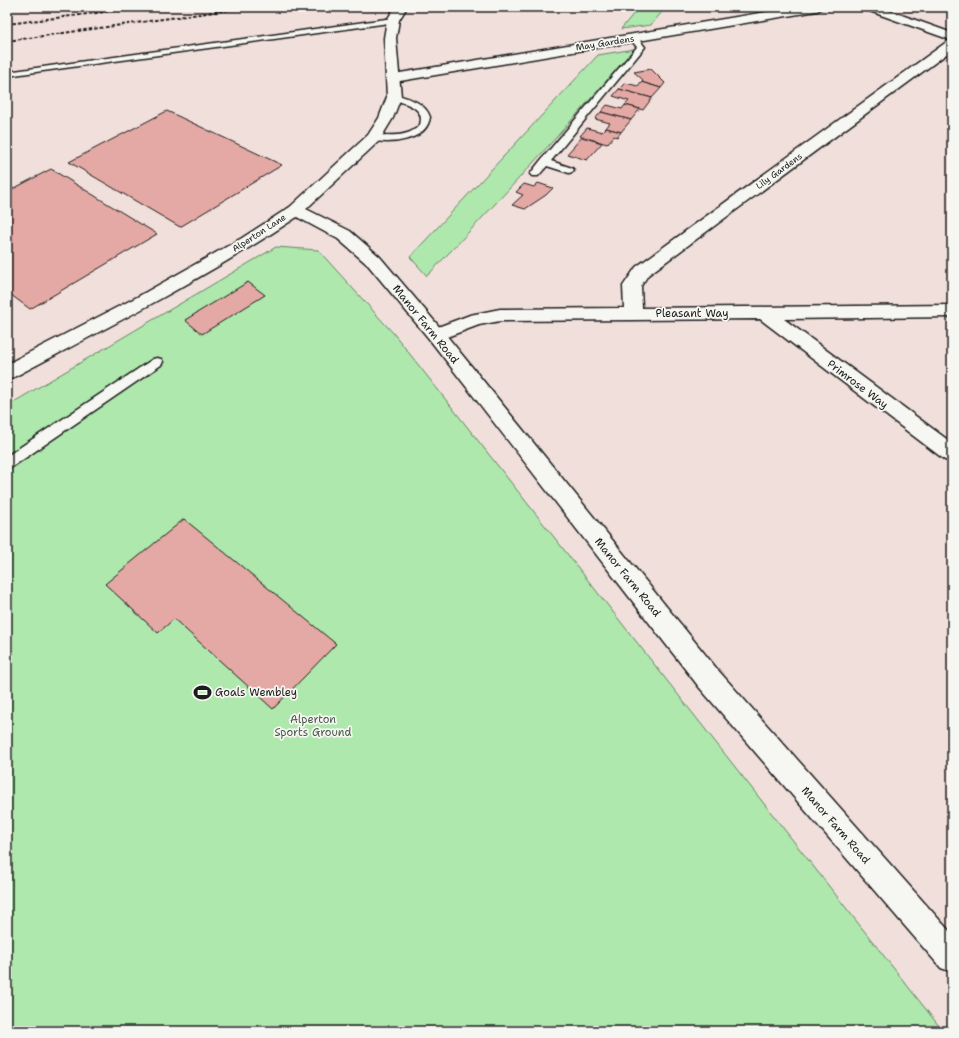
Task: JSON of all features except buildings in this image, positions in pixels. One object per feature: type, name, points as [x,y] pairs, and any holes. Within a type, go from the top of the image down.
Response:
[{"type":"street","name":"May Gardens","points":[[394,78],[634,39],[817,7]]},
{"type":"street","points":[[868,7],[952,37]]},
{"type":"street","name":"Alperton Lane","points":[[7,372],[145,300],[238,248],[296,210],[374,138],[386,118],[394,96],[394,78],[390,38],[397,14]]},
{"type":"street","name":"Lily Gardens","points":[[633,313],[632,286],[642,271],[952,44]]},
{"type":"street","name":"Manor Farm Road","points":[[296,210],[344,235],[374,261],[436,335],[708,678],[952,957]]},
{"type":"street","name":"Pleasant Way","points":[[436,335],[476,319],[500,315],[952,312]]},
{"type":"street","name":"Primrose Way","points":[[764,313],[952,454]]},
{"type":"lane","points":[[7,74],[397,14]]},
{"type":"lane","points":[[535,174],[641,47],[634,39]]},
{"type":"lane","points":[[374,138],[412,135],[424,127],[427,118],[424,110],[416,104],[394,96]]},
{"type":"lane","points":[[544,162],[569,170]]},
{"type":"lane","points":[[7,463],[157,362]]},
{"type":"green space","points":[[637,7],[666,7],[651,25],[621,29],[635,12]]},
{"type":"green space","points":[[634,49],[532,164],[427,276],[410,257],[598,55]]},
{"type":"green space","name":"Alperton Sports Ground","points":[[276,247],[318,250],[394,334],[943,1031],[7,1031],[7,406]]},
{"type":"railway","points":[[7,24],[144,7]]},
{"type":"railway","points":[[7,41],[249,7]]},
{"type":"place","name":"Goals Wembley","points":[[202,692]]}]
